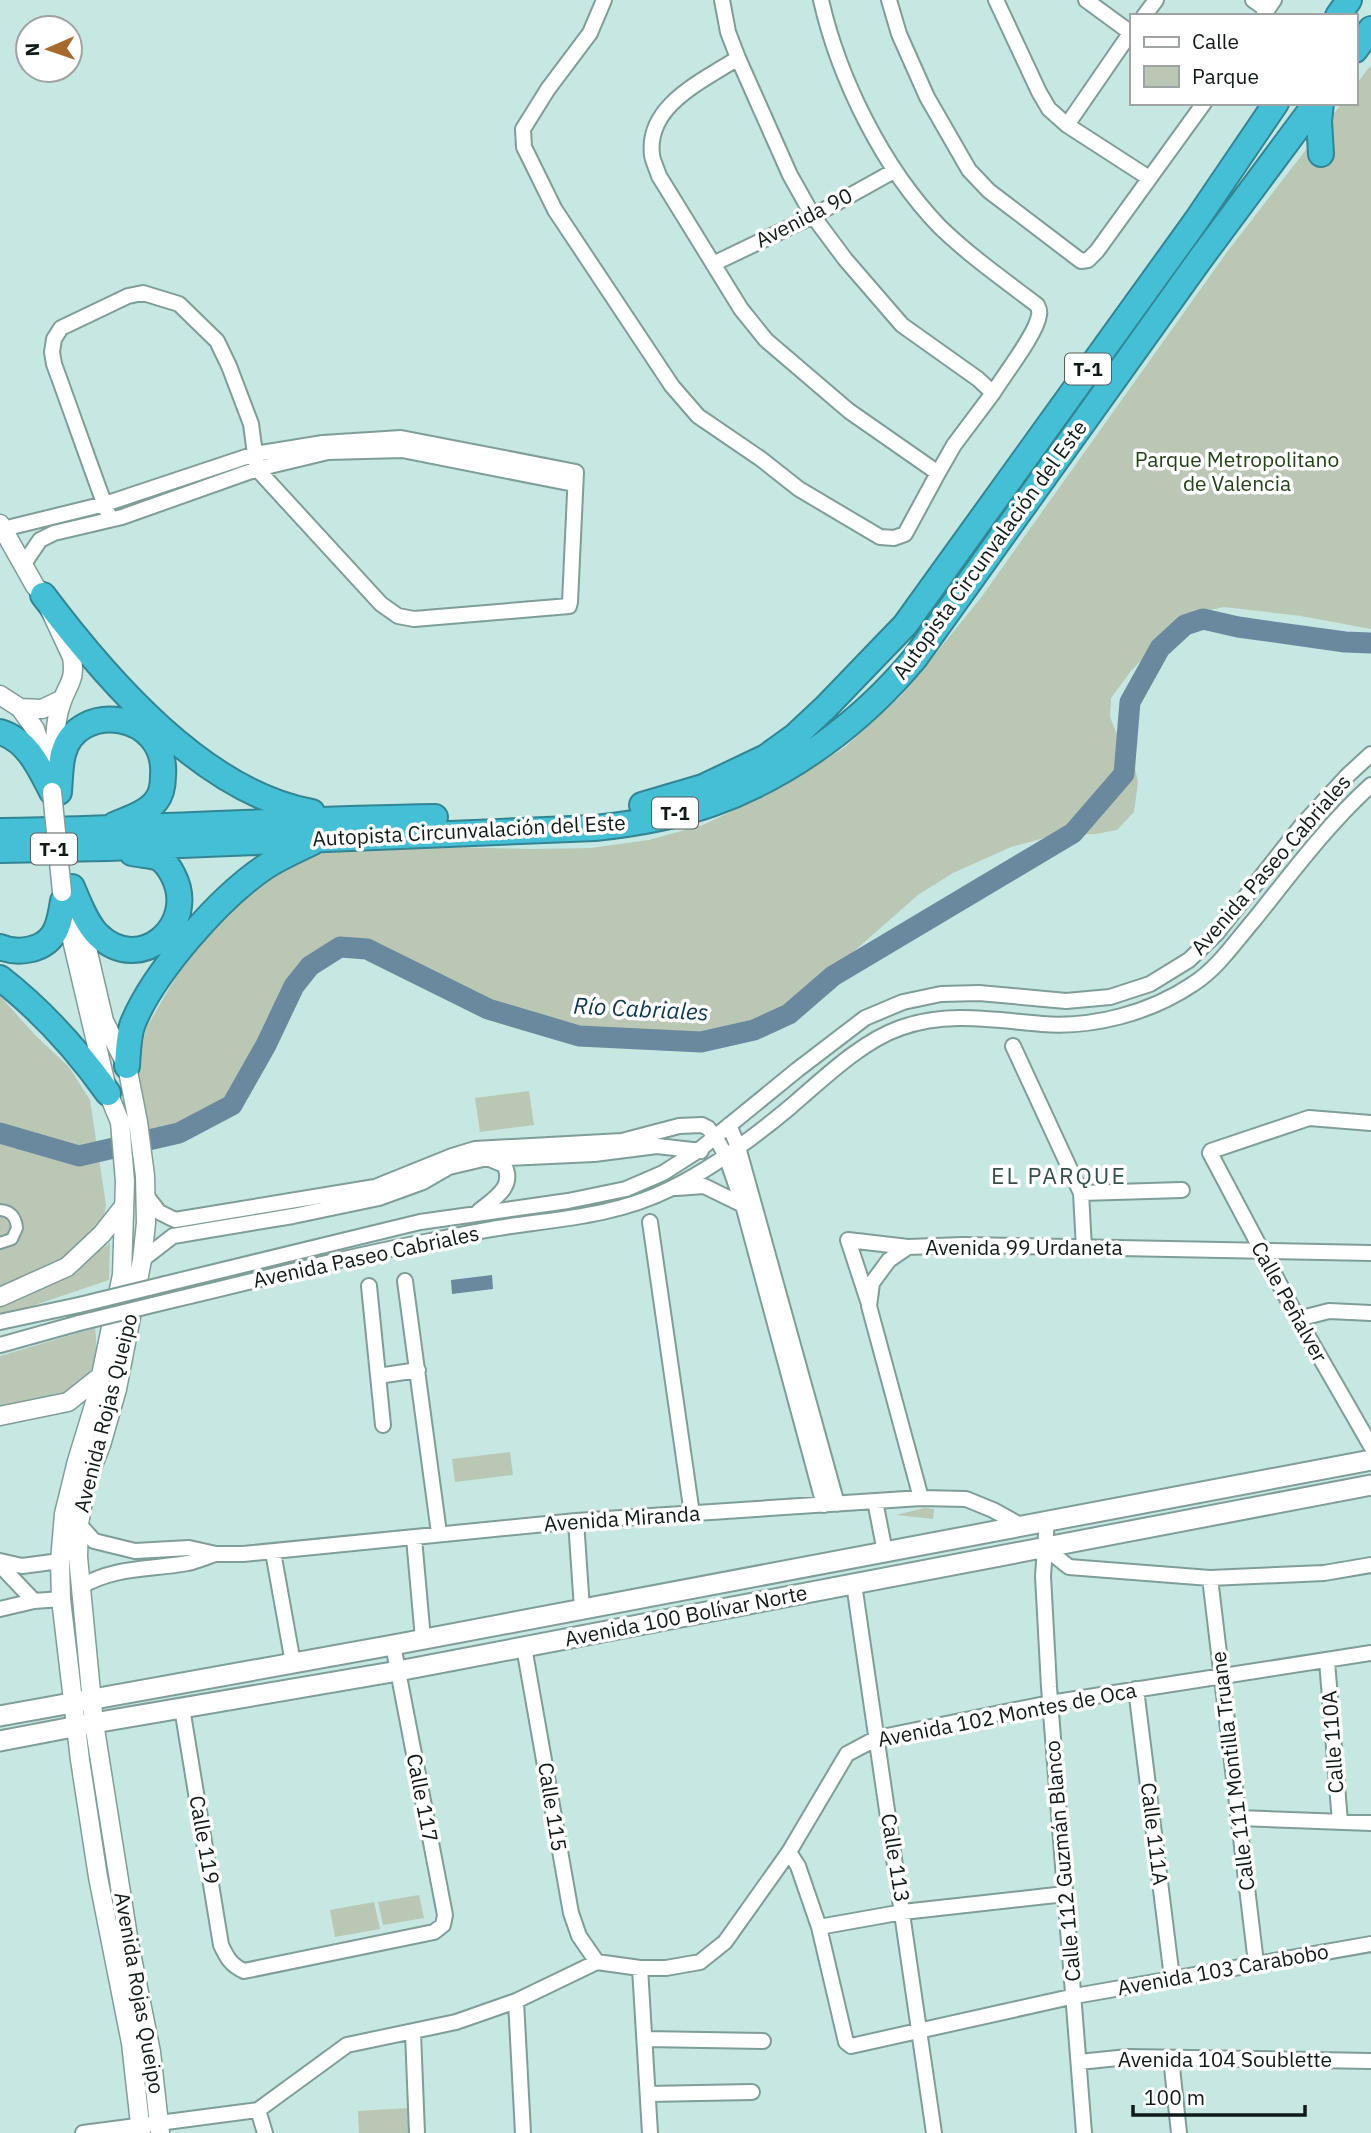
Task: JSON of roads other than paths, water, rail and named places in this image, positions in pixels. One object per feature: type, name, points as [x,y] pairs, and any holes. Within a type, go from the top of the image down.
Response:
[{"type":"highway","points":[[1357,47],[1371,29]]},
{"type":"highway","name":"Autopista Circunvalación del Este","points":[[1,846],[351,818],[546,814],[625,809],[703,787],[766,757],[795,736],[905,625],[1188,232],[1275,105]]},
{"type":"highway","name":"Autopista Circunvalación del Este","points":[[105,839],[323,838],[595,828],[640,823],[708,805],[741,792],[811,752],[871,705],[896,682],[915,658],[1198,262],[1317,105]]},
{"type":"highway","points":[[1285,146],[1301,141],[1310,142],[1321,155],[1319,105]]},
{"type":"highway","points":[[43,595],[104,672],[164,730],[222,775],[258,796],[292,808],[351,818]]},
{"type":"highway","points":[[56,792],[63,752],[69,741],[86,724],[111,719],[127,722],[150,734],[158,743],[164,770],[157,801],[105,839]]},
{"type":"highway","points":[[0,732],[16,739],[27,749],[56,792]]},
{"type":"highway","points":[[127,1066],[132,1025],[160,976],[179,951],[231,894],[265,867],[323,838]]},
{"type":"highway","points":[[66,893],[97,934],[121,949],[145,947],[167,935],[177,920],[180,895],[169,867],[159,858],[105,839]]},
{"type":"highway","points":[[0,947],[17,951],[44,943],[53,935],[60,920],[66,893]]},
{"type":"highway","points":[[0,978],[45,1020],[90,1068],[108,1093]]},
{"type":"main road","name":"Avenida 100 Bolívar Norte","points":[[393,1645],[1371,1460]]},
{"type":"main road","name":"Avenida 100 Bolívar Norte","points":[[0,1741],[398,1671],[1371,1485]]},
{"type":"main road","points":[[0,1716],[393,1645]]},
{"type":"street","points":[[604,0],[590,33],[548,89],[523,129],[524,147],[555,210],[672,386],[698,416],[799,489],[880,537],[894,538],[905,534],[954,445],[993,393],[1029,337],[1040,311],[1037,305],[970,254],[939,225],[894,171],[851,90],[821,0]]},
{"type":"street","points":[[722,0],[728,32],[737,58],[790,175],[813,216],[845,259],[902,325],[978,379],[993,393]]},
{"type":"street","points":[[889,0],[899,34],[928,97],[970,170],[989,191],[1080,261],[1088,260],[1097,251],[1203,105]]},
{"type":"street","points":[[996,0],[1049,108],[1067,125],[1149,177]]},
{"type":"street","points":[[1086,0],[1130,31]]},
{"type":"street","points":[[1253,0],[1268,8]]},
{"type":"street","points":[[1067,125],[1130,33]]},
{"type":"street","points":[[737,58],[670,104],[660,117],[653,134],[652,156],[659,176],[741,309],[766,340],[849,411],[938,473]]},
{"type":"street","name":"Avenida 90","points":[[713,264],[813,216],[894,171]]},
{"type":"street","points":[[1,526],[105,504],[256,462],[328,453],[402,450],[575,478],[569,606],[414,619],[398,616],[381,604],[256,462],[251,424],[217,341],[179,304],[143,293],[128,296],[61,328],[54,338],[54,364],[105,504],[110,519]]},
{"type":"street","points":[[23,565],[40,540],[54,533],[110,519],[256,462]]},
{"type":"street","name":"Avenida Rojas Queipo","points":[[1,526],[43,595],[72,657],[74,667],[68,691],[61,700],[55,742],[56,792],[66,893],[108,1093],[120,1122],[125,1181],[122,1275],[102,1375],[64,1514],[60,1561],[61,1600],[83,1700]]},
{"type":"street","points":[[0,695],[20,708],[42,709],[61,700]]},
{"type":"street","name":"Avenida Rojas Queipo","points":[[20,708],[35,729],[42,745],[56,792]]},
{"type":"street","name":"Avenida Paseo Cabriales","points":[[0,1322],[420,1222],[568,1201],[626,1189],[663,1173],[699,1150],[865,1018],[903,1002],[941,994],[979,993],[1066,1001],[1110,997],[1150,984],[1189,960],[1217,933],[1302,825],[1371,754]]},
{"type":"street","name":"Avenida Paseo Cabriales","points":[[3,1345],[79,1323],[426,1241],[586,1216],[628,1206],[672,1188],[726,1156],[827,1075],[873,1042],[896,1029],[922,1021],[951,1016],[1046,1024],[1096,1020],[1139,1011],[1194,984],[1221,960],[1322,836],[1371,785]]},
{"type":"street","name":"Avenida Rojas Queipo","points":[[66,893],[87,941],[104,1021],[127,1066],[138,1122],[145,1185],[146,1223],[142,1260],[117,1389],[101,1445],[86,1483],[79,1524],[83,1700],[98,1877],[131,2043],[141,2130]]},
{"type":"street","points":[[1013,1046],[1081,1193],[1084,1248]]},
{"type":"street","name":"Calle Peñalver","points":[[1371,1123],[1309,1118],[1211,1151],[1210,1156],[1298,1319],[1371,1446]]},
{"type":"street","points":[[145,1185],[159,1212],[176,1220],[375,1187],[475,1149],[622,1141],[679,1126],[702,1125],[716,1138],[726,1156],[743,1205],[831,1504]]},
{"type":"street","points":[[729,1125],[738,1147],[831,1504]]},
{"type":"street","points":[[142,1260],[173,1236],[293,1216],[379,1198],[423,1182],[449,1167],[483,1159],[594,1154],[657,1146],[726,1156]]},
{"type":"street","points":[[478,1213],[502,1192],[508,1182],[504,1165],[483,1159]]},
{"type":"street","points":[[672,1188],[704,1186],[743,1205]]},
{"type":"street","points":[[1081,1193],[1182,1191]]},
{"type":"street","points":[[0,1297],[67,1267],[102,1234],[124,1206]]},
{"type":"street","points":[[0,1210],[14,1216],[18,1228],[12,1239],[0,1243]]},
{"type":"street","points":[[650,1222],[692,1514]]},
{"type":"street","points":[[908,1247],[848,1240],[869,1306],[921,1498]]},
{"type":"street","name":"Avenida 99 Urdaneta","points":[[869,1306],[872,1283],[889,1260],[908,1247],[963,1245],[1371,1253]]},
{"type":"street","points":[[405,1281],[439,1533]]},
{"type":"street","points":[[369,1286],[383,1425]]},
{"type":"street","points":[[1298,1319],[1329,1311],[1371,1313]]},
{"type":"street","points":[[378,1376],[418,1370]]},
{"type":"street","points":[[0,1416],[68,1402],[102,1375]]},
{"type":"street","name":"Avenida Miranda","points":[[79,1524],[94,1541],[107,1545],[135,1551],[189,1548],[216,1554],[273,1552],[576,1521],[921,1498],[966,1499],[1022,1526]]},
{"type":"street","points":[[875,1501],[885,1552]]},
{"type":"street","name":"Calle 112 Guzmán Blanco","points":[[1047,1520],[1044,1591],[1050,1703],[1084,2133]]},
{"type":"street","points":[[576,1521],[582,1609]]},
{"type":"street","points":[[414,1538],[424,1639]]},
{"type":"street","points":[[1044,1547],[1069,1567],[1210,1578],[1324,1573],[1371,1566]]},
{"type":"street","points":[[273,1552],[293,1663]]},
{"type":"street","name":"Avenida Miranda","points":[[80,1587],[97,1577],[122,1570],[189,1563],[216,1554]]},
{"type":"street","points":[[0,1563],[22,1566],[60,1561]]},
{"type":"street","points":[[0,1563],[34,1601]]},
{"type":"street","name":"Calle 111 Montilla Truane","points":[[1210,1578],[1256,1964]]},
{"type":"street","name":"Calle 113","points":[[855,1584],[934,2133]]},
{"type":"street","points":[[0,1609],[34,1601],[61,1600]]},
{"type":"street","name":"Calle 117","points":[[235,1967],[244,1971],[407,1939],[434,1933],[443,1925],[445,1915],[393,1645]]},
{"type":"street","name":"Calle 115","points":[[524,1647],[570,1913],[579,1936],[597,1962]]},
{"type":"street","name":"Avenida 102 Montes de Oca","points":[[597,1962],[640,1968],[666,1968],[700,1962],[725,1942],[789,1852],[847,1754],[877,1738],[1050,1703],[1371,1653]]},
{"type":"street","name":"Calle 110A","points":[[1327,1661],[1340,1822]]},
{"type":"street","name":"Calle 111A","points":[[1136,1689],[1172,1978]]},
{"type":"street","name":"Calle 119","points":[[182,1708],[221,1945],[228,1960],[235,1967]]},
{"type":"street","name":"Avenida Rojas Queipo","points":[[85,1724],[151,2052],[160,2128]]},
{"type":"street","points":[[1239,1818],[1371,1823]]},
{"type":"street","points":[[789,1852],[798,1866],[819,1927],[903,1912],[1065,1894]]},
{"type":"street","name":"Avenida 103 Carabobo","points":[[819,1927],[846,2042],[850,2046],[1075,1996],[1371,1944]]},
{"type":"street","points":[[83,2133],[160,2128],[258,2110],[347,2045],[456,2022],[516,2001],[597,1962]]},
{"type":"street","points":[[640,1968],[650,2133]]},
{"type":"street","points":[[516,2001],[523,2133]]},
{"type":"street","points":[[413,2033],[417,2133]]},
{"type":"street","points":[[645,2039],[763,2041]]},
{"type":"street","name":"Avenida 104 Soublette","points":[[1079,2062],[1128,2057],[1371,2061]]},
{"type":"street","points":[[1171,2057],[1179,2133]]},
{"type":"street","points":[[648,2094],[752,2092]]},
{"type":"street","points":[[258,2110],[265,2133]]},
{"type":"water","points":[[492,1275],[493,1289],[452,1294],[451,1280]]},
{"type":"waterway","name":"Río Cabriales","points":[[0,1133],[79,1156],[179,1133],[232,1105],[266,1045],[294,986],[310,966],[340,947],[367,949],[488,1009],[579,1036],[701,1042],[754,1030],[789,1014],[833,976],[1073,833],[1124,774],[1130,702],[1160,648],[1185,625],[1203,619],[1238,627],[1345,642],[1371,643]]},
{"type":"district","name":"EL PARQUE","points":[[1059,1176]]},
{"type":"park label","name":"Parque Metropolitano de Valencia","points":[[1237,472]]}]
